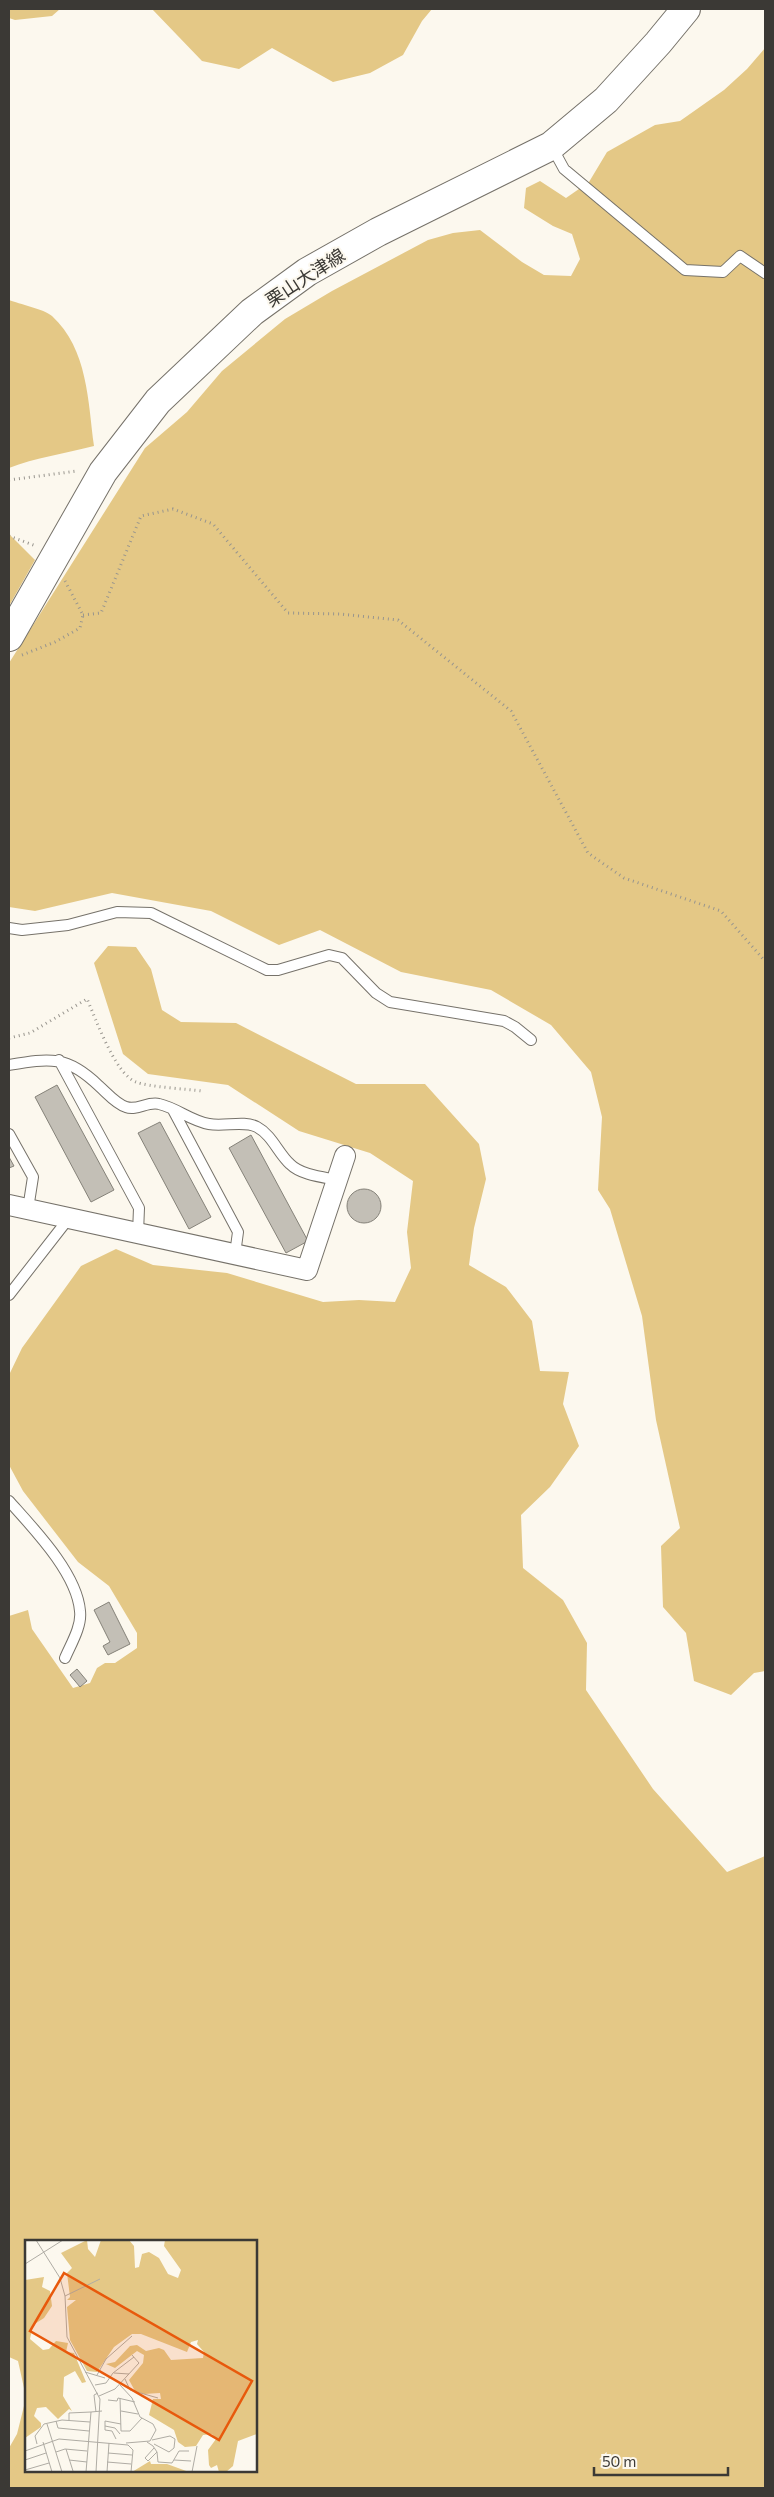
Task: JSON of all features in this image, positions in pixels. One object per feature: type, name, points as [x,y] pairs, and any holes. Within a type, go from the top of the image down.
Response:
[{"type":"main road","name":"栗山大津線","points":[[13,646],[52,562],[103,472],[158,401],[252,312],[306,272],[378,232],[551,146],[606,100],[686,9]]},
{"type":"street","points":[[18,1207],[307,1270],[345,1156]]},
{"type":"lane","points":[[551,146],[564,169],[685,270],[723,272],[740,256],[765,273]]},
{"type":"lane","points":[[9,928],[22,930],[68,925],[117,912],[151,913],[267,970],[278,970],[329,955],[342,958],[376,993],[390,1002],[504,1021],[531,1040]]},
{"type":"lane","points":[[9,1065],[46,1059],[59,1060],[91,1078],[116,1102],[126,1108],[159,1104],[210,1124],[246,1124],[257,1127],[266,1134],[291,1166],[336,1180]]},
{"type":"lane","points":[[59,1060],[139,1208],[138,1233]]},
{"type":"lane","points":[[173,1110],[238,1232],[235,1254]]},
{"type":"lane","points":[[9,1134],[33,1177],[18,1207]]},
{"type":"lane","points":[[9,1294],[69,1218]]},
{"type":"lane","points":[[9,1501],[49,1545],[76,1591],[81,1611],[79,1624],[65,1658]]},
{"type":"path","points":[[9,480],[90,469],[103,472]]},
{"type":"path","points":[[83,615],[101,613],[141,516],[173,509],[213,524],[288,613],[340,614],[398,620],[511,711],[588,853],[624,878],[721,911],[765,961]]},
{"type":"path","points":[[9,536],[43,550],[83,615],[80,628],[55,642],[25,655],[13,646]]},
{"type":"path","points":[[9,1038],[30,1033],[87,999],[109,1051],[119,1066],[135,1082],[202,1091]]},
{"type":"shaded area","points":[[9,9],[60,9],[52,16],[15,20],[9,18]]},
{"type":"shaded area","points":[[152,9],[432,9],[422,21],[403,55],[370,73],[333,82],[272,48],[239,69],[202,61]]},
{"type":"shaded area","points":[[765,48],[765,1671],[754,1673],[731,1695],[694,1681],[686,1633],[663,1607],[661,1546],[680,1528],[656,1420],[642,1316],[610,1209],[598,1190],[602,1117],[591,1072],[551,1025],[491,990],[401,972],[320,930],[279,945],[211,911],[112,893],[35,911],[9,907],[9,663],[145,448],[187,412],[222,371],[285,319],[332,291],[428,240],[453,233],[480,230],[522,262],[544,275],[571,276],[580,259],[572,234],[553,226],[524,208],[526,188],[540,181],[566,198],[589,182],[607,152],[655,125],[680,121],[724,90],[747,69]]},
{"type":"shaded area","points":[[9,300],[48,313],[64,329],[73,344],[80,360],[88,394],[94,446],[40,458],[9,468]]},
{"type":"shaded area","points":[[9,534],[35,560],[9,606]]},
{"type":"shaded area","points":[[108,946],[136,947],[151,969],[162,1010],[181,1022],[236,1023],[356,1084],[425,1084],[479,1144],[486,1179],[474,1228],[469,1265],[506,1287],[532,1321],[540,1371],[569,1372],[563,1404],[579,1446],[550,1487],[521,1515],[523,1568],[563,1600],[587,1643],[586,1690],[653,1789],[727,1872],[765,1856],[765,2488],[9,2488],[9,2448],[17,2434],[25,2402],[25,2472],[258,2472],[258,2240],[25,2240],[25,2392],[18,2361],[9,2357],[9,1616],[28,1610],[32,1629],[73,1688],[90,1683],[97,1668],[105,1663],[115,1663],[137,1648],[137,1633],[109,1586],[78,1562],[23,1491],[9,1465],[9,1375],[22,1348],[81,1266],[116,1249],[153,1265],[227,1273],[323,1302],[359,1300],[395,1302],[411,1268],[407,1232],[413,1181],[370,1153],[299,1131],[228,1085],[148,1074],[123,1054],[94,963]]},
{"type":"building","points":[[57,1085],[114,1190],[91,1202],[35,1097]]},
{"type":"building","points":[[160,1122],[211,1217],[189,1229],[138,1133]]},
{"type":"building","points":[[251,1135],[308,1241],[286,1253],[229,1148]]},
{"type":"building","points":[[9,1157],[14,1166],[9,1168]]},
{"type":"building","points":[[364,1189],[371,1190],[376,1194],[380,1199],[380,1213],[376,1218],[371,1222],[364,1223],[357,1222],[352,1218],[348,1213],[347,1206],[348,1199],[352,1194],[357,1190]]},
{"type":"building","points":[[109,1602],[130,1644],[108,1655],[103,1646],[110,1642],[94,1610]]},
{"type":"building","points":[[77,1669],[87,1681],[80,1687],[70,1675]]}]
